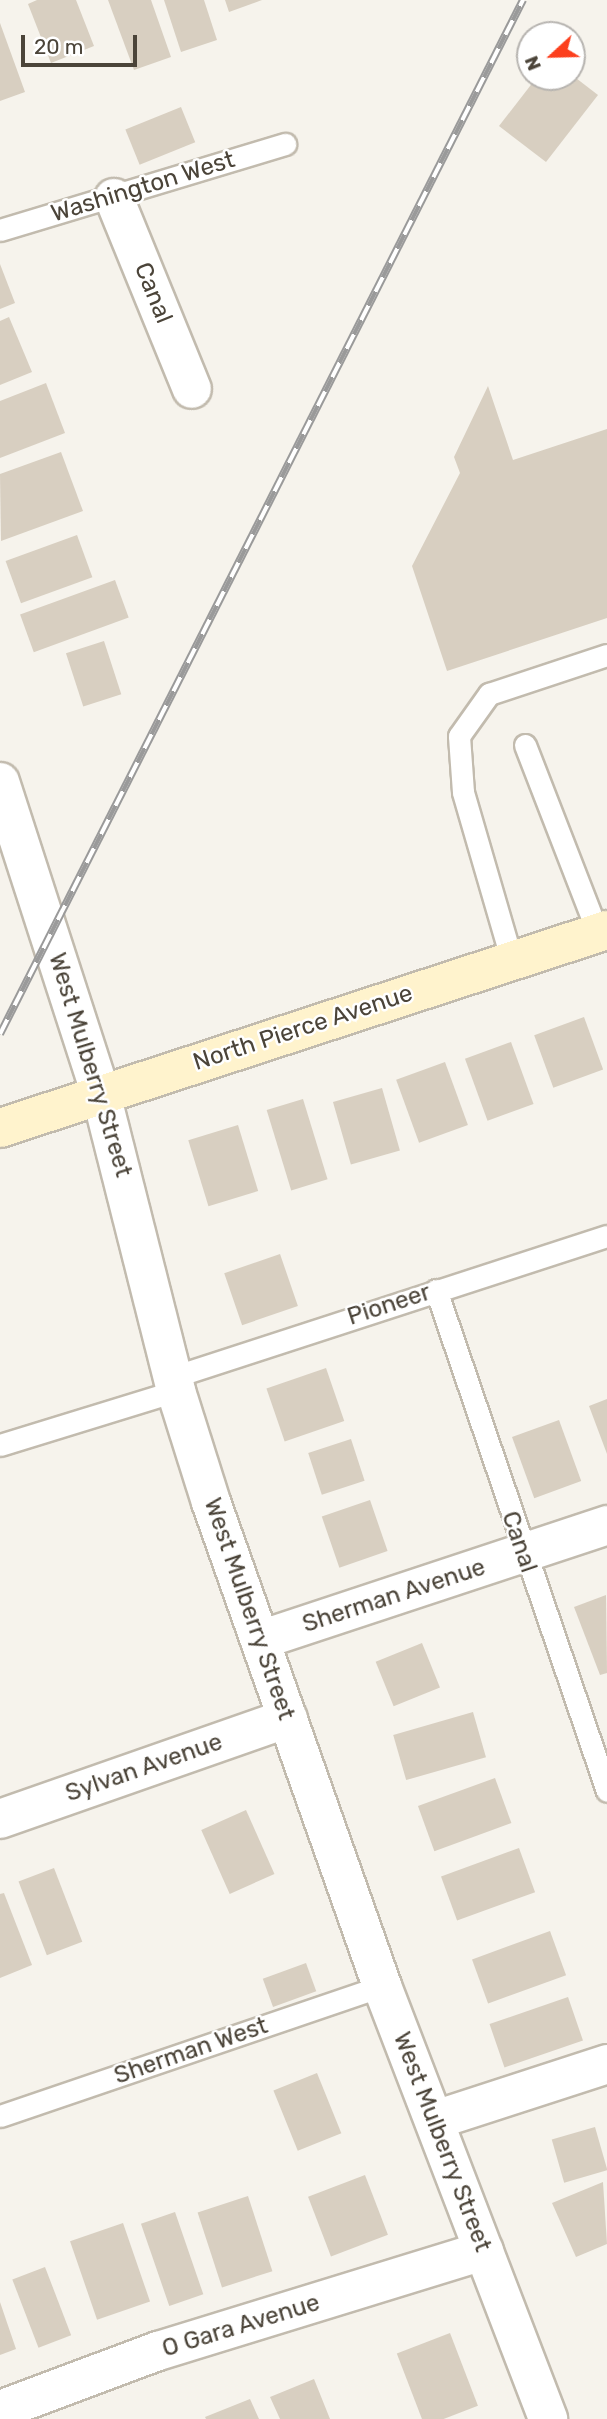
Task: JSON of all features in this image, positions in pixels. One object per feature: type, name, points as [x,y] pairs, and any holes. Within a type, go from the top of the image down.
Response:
[{"type":"street","name":"Canal","points":[[114,198],[192,389]]},
{"type":"street","name":"West Mulberry Street","points":[[0,782],[7,825],[101,1094],[174,1384],[260,1640],[382,1986],[548,2419]]},
{"type":"street","name":"North Pierce Avenue","points":[[0,1128],[602,931]]},
{"type":"street","name":"Sherman Avenue","points":[[260,1640],[607,1525]]},
{"type":"street","name":"Sylvan Avenue","points":[[0,1819],[288,1718]]},
{"type":"street","points":[[435,2120],[607,2064]]},
{"type":"street","name":"O Gara Avenue","points":[[0,2410],[158,2351],[484,2250]]},
{"type":"lane","name":"Washington West","points":[[0,230],[114,198],[285,144]]},
{"type":"lane","points":[[512,961],[463,792],[459,736],[489,694],[607,655]]},
{"type":"lane","points":[[525,745],[602,931]]},
{"type":"lane","name":"Pioneer","points":[[0,1445],[436,1290],[607,1236]]},
{"type":"lane","name":"Canal","points":[[436,1290],[522,1553],[607,1789]]},
{"type":"lane","name":"Sherman West","points":[[0,2116],[382,1986]]},
{"type":"building","points":[[37,0],[76,0],[94,46],[51,63],[28,4]]},
{"type":"building","points":[[108,0],[151,0],[171,57],[134,70]]},
{"type":"building","points":[[164,0],[204,0],[217,40],[181,52]]},
{"type":"building","points":[[225,0],[262,0],[229,12]]},
{"type":"building","points":[[0,23],[25,92],[0,101]]},
{"type":"building","points":[[586,86],[598,95],[546,162],[499,126],[526,91],[586,91]]},
{"type":"building","points":[[181,107],[195,142],[140,165],[125,129]]},
{"type":"building","points":[[0,264],[15,303],[0,309]]},
{"type":"building","points":[[9,317],[32,372],[0,385],[0,321]]},
{"type":"building","points":[[46,383],[65,433],[0,458],[0,401]]},
{"type":"building","points":[[488,386],[513,460],[607,429],[607,618],[447,671],[412,566],[460,473],[454,457]]},
{"type":"building","points":[[61,452],[83,511],[1,541],[0,474]]},
{"type":"building","points":[[77,535],[92,577],[21,603],[6,561]]},
{"type":"building","points":[[115,580],[129,618],[34,652],[20,615]]},
{"type":"building","points":[[104,641],[121,694],[83,707],[66,653]]},
{"type":"building","points":[[584,1017],[603,1070],[553,1088],[534,1035]]},
{"type":"building","points":[[511,1042],[534,1104],[488,1121],[465,1059]]},
{"type":"building","points":[[445,1062],[468,1125],[419,1143],[396,1080]]},
{"type":"building","points":[[382,1088],[400,1150],[351,1165],[333,1102]]},
{"type":"building","points":[[303,1099],[328,1179],[291,1190],[267,1110]]},
{"type":"building","points":[[238,1125],[258,1191],[208,1206],[188,1140]]},
{"type":"building","points":[[280,1254],[298,1306],[242,1325],[224,1273]]},
{"type":"building","points":[[326,1368],[344,1421],[285,1441],[266,1389]]},
{"type":"building","points":[[607,1399],[607,1454],[589,1406]]},
{"type":"building","points":[[559,1420],[581,1481],[534,1498],[512,1437]]},
{"type":"building","points":[[351,1439],[365,1481],[322,1495],[308,1453]]},
{"type":"building","points":[[370,1500],[388,1551],[339,1568],[322,1517]]},
{"type":"building","points":[[606,1595],[607,1673],[600,1675],[574,1607]]},
{"type":"building","points":[[422,1643],[440,1688],[394,1706],[376,1662]]},
{"type":"building","points":[[473,1712],[486,1757],[406,1780],[393,1735]]},
{"type":"building","points":[[495,1778],[511,1823],[434,1851],[418,1806]]},
{"type":"building","points":[[246,1810],[274,1874],[230,1894],[201,1830]]},
{"type":"building","points":[[519,1848],[535,1892],[457,1921],[441,1876]]},
{"type":"building","points":[[54,1868],[82,1942],[47,1955],[19,1882]]},
{"type":"building","points":[[4,1893],[32,1965],[0,1978],[0,1894]]},
{"type":"building","points":[[550,1931],[566,1975],[488,2004],[472,1959]]},
{"type":"building","points":[[306,1963],[316,1991],[273,2007],[263,1979]]},
{"type":"building","points":[[568,1997],[583,2040],[504,2068],[490,2024]]},
{"type":"building","points":[[317,2073],[341,2133],[298,2151],[273,2091]]},
{"type":"building","points":[[595,2127],[607,2170],[564,2183],[552,2139]]},
{"type":"building","points":[[365,2175],[388,2235],[331,2257],[308,2197]]},
{"type":"building","points":[[603,2182],[607,2244],[576,2257],[552,2203]]},
{"type":"building","points":[[248,2196],[272,2271],[222,2288],[198,2212]]},
{"type":"building","points":[[175,2212],[203,2294],[169,2306],[141,2224]]},
{"type":"building","points":[[123,2223],[150,2301],[97,2320],[70,2241]]},
{"type":"building","points":[[45,2267],[71,2335],[38,2348],[12,2280]]},
{"type":"building","points":[[0,2302],[16,2349],[0,2355]]},
{"type":"building","points":[[450,2333],[478,2406],[444,2419],[422,2419],[397,2353]]},
{"type":"building","points":[[314,2379],[330,2419],[280,2419],[270,2397]]},
{"type":"building","points":[[250,2399],[259,2419],[205,2417]]},
{"type":"railway","points":[[0,1034],[523,0]]}]
